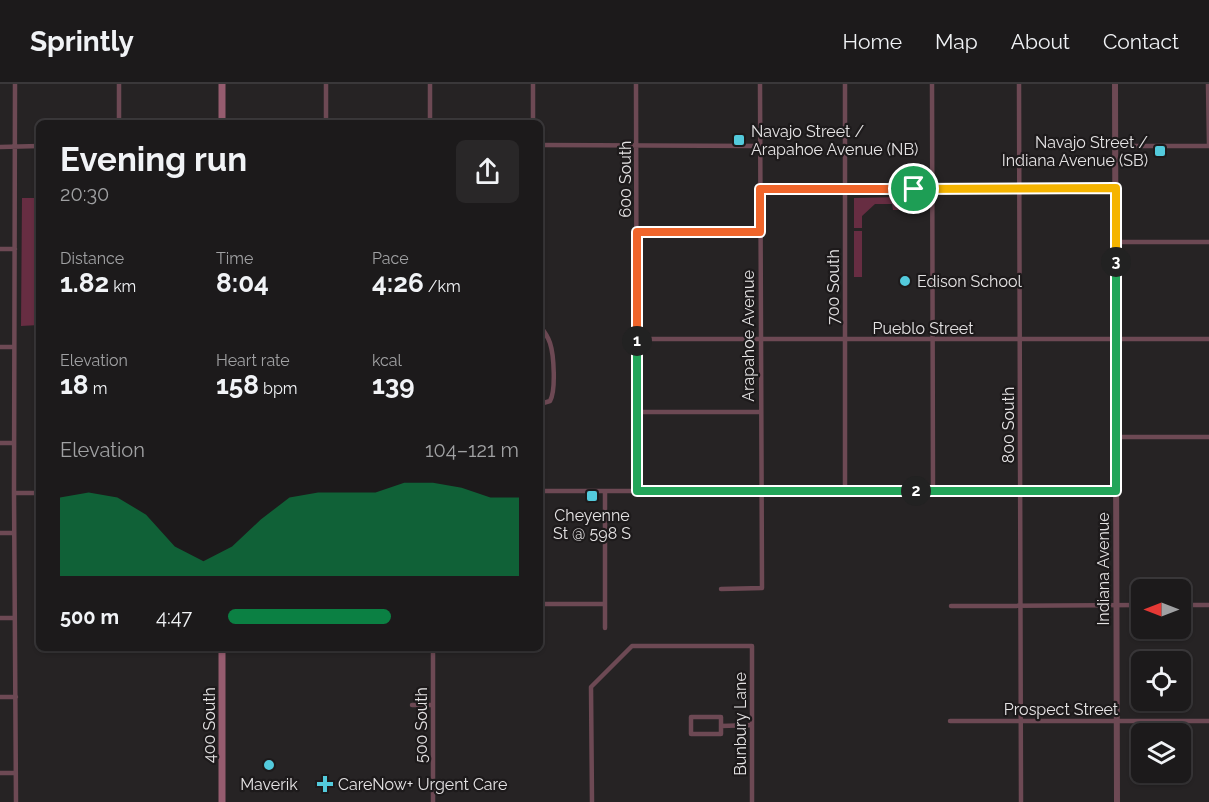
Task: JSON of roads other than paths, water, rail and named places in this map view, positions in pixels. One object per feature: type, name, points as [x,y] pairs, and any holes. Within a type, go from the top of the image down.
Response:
[{"type":"main road","points":[[222,84],[222,120]]},
{"type":"main road","name":"400 South","points":[[222,651],[222,802]]},
{"type":"street","points":[[15,84],[16,802]]},
{"type":"street","points":[[118,84],[119,120]]},
{"type":"street","points":[[326,84],[326,120]]},
{"type":"street","points":[[430,84],[430,120]]},
{"type":"street","points":[[533,84],[533,120]]},
{"type":"street","name":"600 South","points":[[636,84],[637,491]]},
{"type":"street","name":"Arapahoe Avenue","points":[[721,589],[762,588],[760,84]]},
{"type":"street","name":"700 South","points":[[845,84],[845,491]]},
{"type":"street","points":[[932,84],[933,491]]},
{"type":"street","name":"800 South","points":[[1019,84],[1021,802]]},
{"type":"street","name":"Indiana Avenue","points":[[1115,84],[1117,802]]},
{"type":"street","points":[[1116,146],[1209,145],[1208,84]]},
{"type":"street","points":[[543,145],[760,146]]},
{"type":"street","points":[[0,147],[36,146]]},
{"type":"street","points":[[760,189],[1116,188]]},
{"type":"street","points":[[637,232],[760,232]]},
{"type":"street","points":[[1116,242],[1209,242]]},
{"type":"street","points":[[0,249],[15,249]]},
{"type":"street","points":[[543,331],[552,352],[553,394],[550,401],[543,403]]},
{"type":"street","name":"Pueblo Street","points":[[637,339],[1209,339]]},
{"type":"street","points":[[0,347],[14,347]]},
{"type":"street","points":[[637,412],[760,412]]},
{"type":"street","points":[[1116,437],[1209,437]]},
{"type":"street","points":[[0,443],[14,443]]},
{"type":"street","points":[[543,491],[1116,491]]},
{"type":"street","points":[[605,491],[605,628]]},
{"type":"street","points":[[14,493],[36,493]]},
{"type":"street","points":[[0,533],[14,533]]},
{"type":"street","points":[[543,604],[605,604]]},
{"type":"street","points":[[951,606],[1131,605]]},
{"type":"street","points":[[1191,605],[1209,605]]},
{"type":"street","points":[[0,618],[14,618]]},
{"type":"street","name":"Bunbury Lane","points":[[592,802],[591,687],[632,646],[752,646],[752,802]]},
{"type":"street","name":"500 South","points":[[433,651],[433,802]]},
{"type":"street","points":[[0,697],[16,697]]},
{"type":"street","points":[[412,705],[433,705]]},
{"type":"street","points":[[692,717],[721,717],[721,726],[721,734],[692,734],[692,717]]},
{"type":"street","name":"Prospect Street","points":[[950,721],[1209,721]]},
{"type":"street","points":[[721,726],[752,726]]},
{"type":"street","points":[[0,773],[16,773]]},
{"type":"place","name":"Navajo Street / Arapahoe Avenue (NB)","points":[[739,140]]},
{"type":"place","name":"Navajo Street / Indiana Avenue (SB)","points":[[1160,151]]},
{"type":"place","name":"Edison School","points":[[905,281]]},
{"type":"place","name":"Cheyenne St @ 598 S","points":[[592,496]]},
{"type":"place","name":"Maverik","points":[[269,765]]},
{"type":"place","name":"CareNow+ Urgent Care","points":[[325,784]]}]
